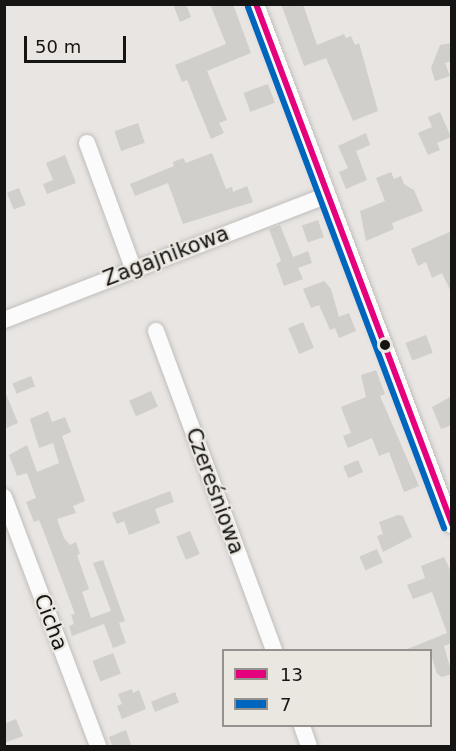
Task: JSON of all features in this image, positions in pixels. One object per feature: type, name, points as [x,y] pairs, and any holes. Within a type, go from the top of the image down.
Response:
[{"type":"street","points":[[256,4],[452,525]]},
{"type":"street","points":[[87,143],[133,268]]},
{"type":"street","name":"Zagajnikowa","points":[[4,320],[133,268],[328,195]]},
{"type":"street","name":"Czereśniowa","points":[[156,331],[273,649]]},
{"type":"street","name":"Cicha","points":[[4,497],[98,747]]},
{"type":"street","points":[[302,727],[309,747]]},
{"type":"building","points":[[173,4],[186,4],[191,17],[180,22]]},
{"type":"building","points":[[210,4],[233,4],[251,53],[207,71],[227,120],[219,123],[224,133],[211,139],[187,80],[182,82],[175,65],[226,44]]},
{"type":"building","points":[[281,4],[303,4],[317,45],[344,34],[346,38],[351,36],[355,45],[359,43],[378,111],[353,121],[326,58],[304,66]]},
{"type":"building","points":[[452,43],[452,61],[445,63],[450,76],[435,81],[431,68],[440,45]]},
{"type":"building","points":[[268,84],[275,103],[250,112],[244,93]]},
{"type":"building","points":[[440,112],[451,137],[437,143],[440,150],[428,155],[418,133],[432,127],[428,117]]},
{"type":"building","points":[[138,123],[145,143],[121,151],[114,131]]},
{"type":"building","points":[[366,133],[370,145],[356,151],[367,180],[346,189],[339,172],[348,168],[338,146]]},
{"type":"building","points":[[212,153],[226,189],[232,187],[233,192],[247,186],[253,202],[183,224],[168,183],[135,196],[130,184],[174,166],[173,162],[183,158],[186,163]]},
{"type":"building","points":[[65,155],[76,183],[47,194],[43,184],[53,180],[46,163]]},
{"type":"building","points":[[391,172],[394,179],[401,176],[404,184],[414,190],[423,211],[392,223],[394,229],[366,241],[360,211],[385,201],[376,178]]},
{"type":"building","points":[[19,188],[26,205],[14,210],[7,193]]},
{"type":"building","points":[[318,220],[324,237],[308,243],[302,226]]},
{"type":"building","points":[[280,225],[293,257],[308,251],[312,263],[298,268],[303,279],[284,286],[276,264],[281,261],[269,229]]},
{"type":"building","points":[[452,231],[452,294],[442,273],[432,278],[426,262],[418,266],[411,249]]},
{"type":"building","points":[[324,281],[331,289],[339,317],[349,313],[356,331],[339,338],[335,328],[330,330],[319,305],[311,308],[303,289]]},
{"type":"building","points":[[303,322],[314,348],[299,354],[288,328]]},
{"type":"building","points":[[426,335],[433,353],[412,361],[405,343]]},
{"type":"building","points":[[376,370],[385,394],[380,396],[419,486],[404,492],[389,452],[379,456],[372,438],[348,448],[343,436],[351,433],[341,407],[366,397],[361,375]]},
{"type":"building","points":[[31,376],[35,386],[17,394],[12,383]]},
{"type":"building","points":[[4,389],[18,423],[4,429]]},
{"type":"building","points":[[151,391],[158,407],[136,416],[129,401]]},
{"type":"building","points":[[452,396],[452,425],[441,429],[432,407]]},
{"type":"building","points":[[48,411],[52,422],[65,417],[71,432],[62,436],[85,501],[73,506],[76,513],[57,519],[64,538],[70,545],[76,542],[80,554],[77,555],[89,589],[82,592],[91,618],[111,611],[93,563],[103,560],[125,621],[119,623],[126,643],[113,648],[104,624],[72,636],[69,626],[74,624],[71,615],[75,614],[39,520],[34,522],[26,502],[36,498],[27,473],[17,476],[9,455],[27,445],[37,472],[59,463],[53,443],[39,448],[30,419]]},
{"type":"building","points":[[358,460],[363,472],[348,478],[343,466]]},
{"type":"building","points":[[170,491],[174,502],[155,509],[160,523],[129,535],[124,521],[117,524],[112,513]]},
{"type":"building","points":[[398,515],[403,516],[412,537],[383,552],[377,536],[383,534],[379,522]]},
{"type":"building","points":[[190,531],[200,554],[186,560],[176,537]]},
{"type":"building","points":[[377,549],[383,563],[365,570],[360,556]]},
{"type":"building","points":[[444,557],[452,574],[452,643],[444,646],[452,674],[442,677],[437,674],[432,649],[407,649],[447,633],[432,592],[413,599],[407,585],[425,578],[421,566]]},
{"type":"building","points":[[113,653],[121,674],[100,681],[92,661]]},
{"type":"building","points":[[132,689],[133,693],[139,690],[146,709],[122,719],[117,706],[122,704],[118,694]]},
{"type":"building","points":[[175,692],[179,702],[155,712],[151,702]]},
{"type":"building","points":[[16,719],[23,736],[4,743],[4,724]]},
{"type":"building","points":[[126,730],[132,747],[113,747],[109,737]]},
{"type":"transit line","name":"13","points":[[256,4],[452,524]]},
{"type":"transit line","name":"7","points":[[248,7],[444,528]]}]
